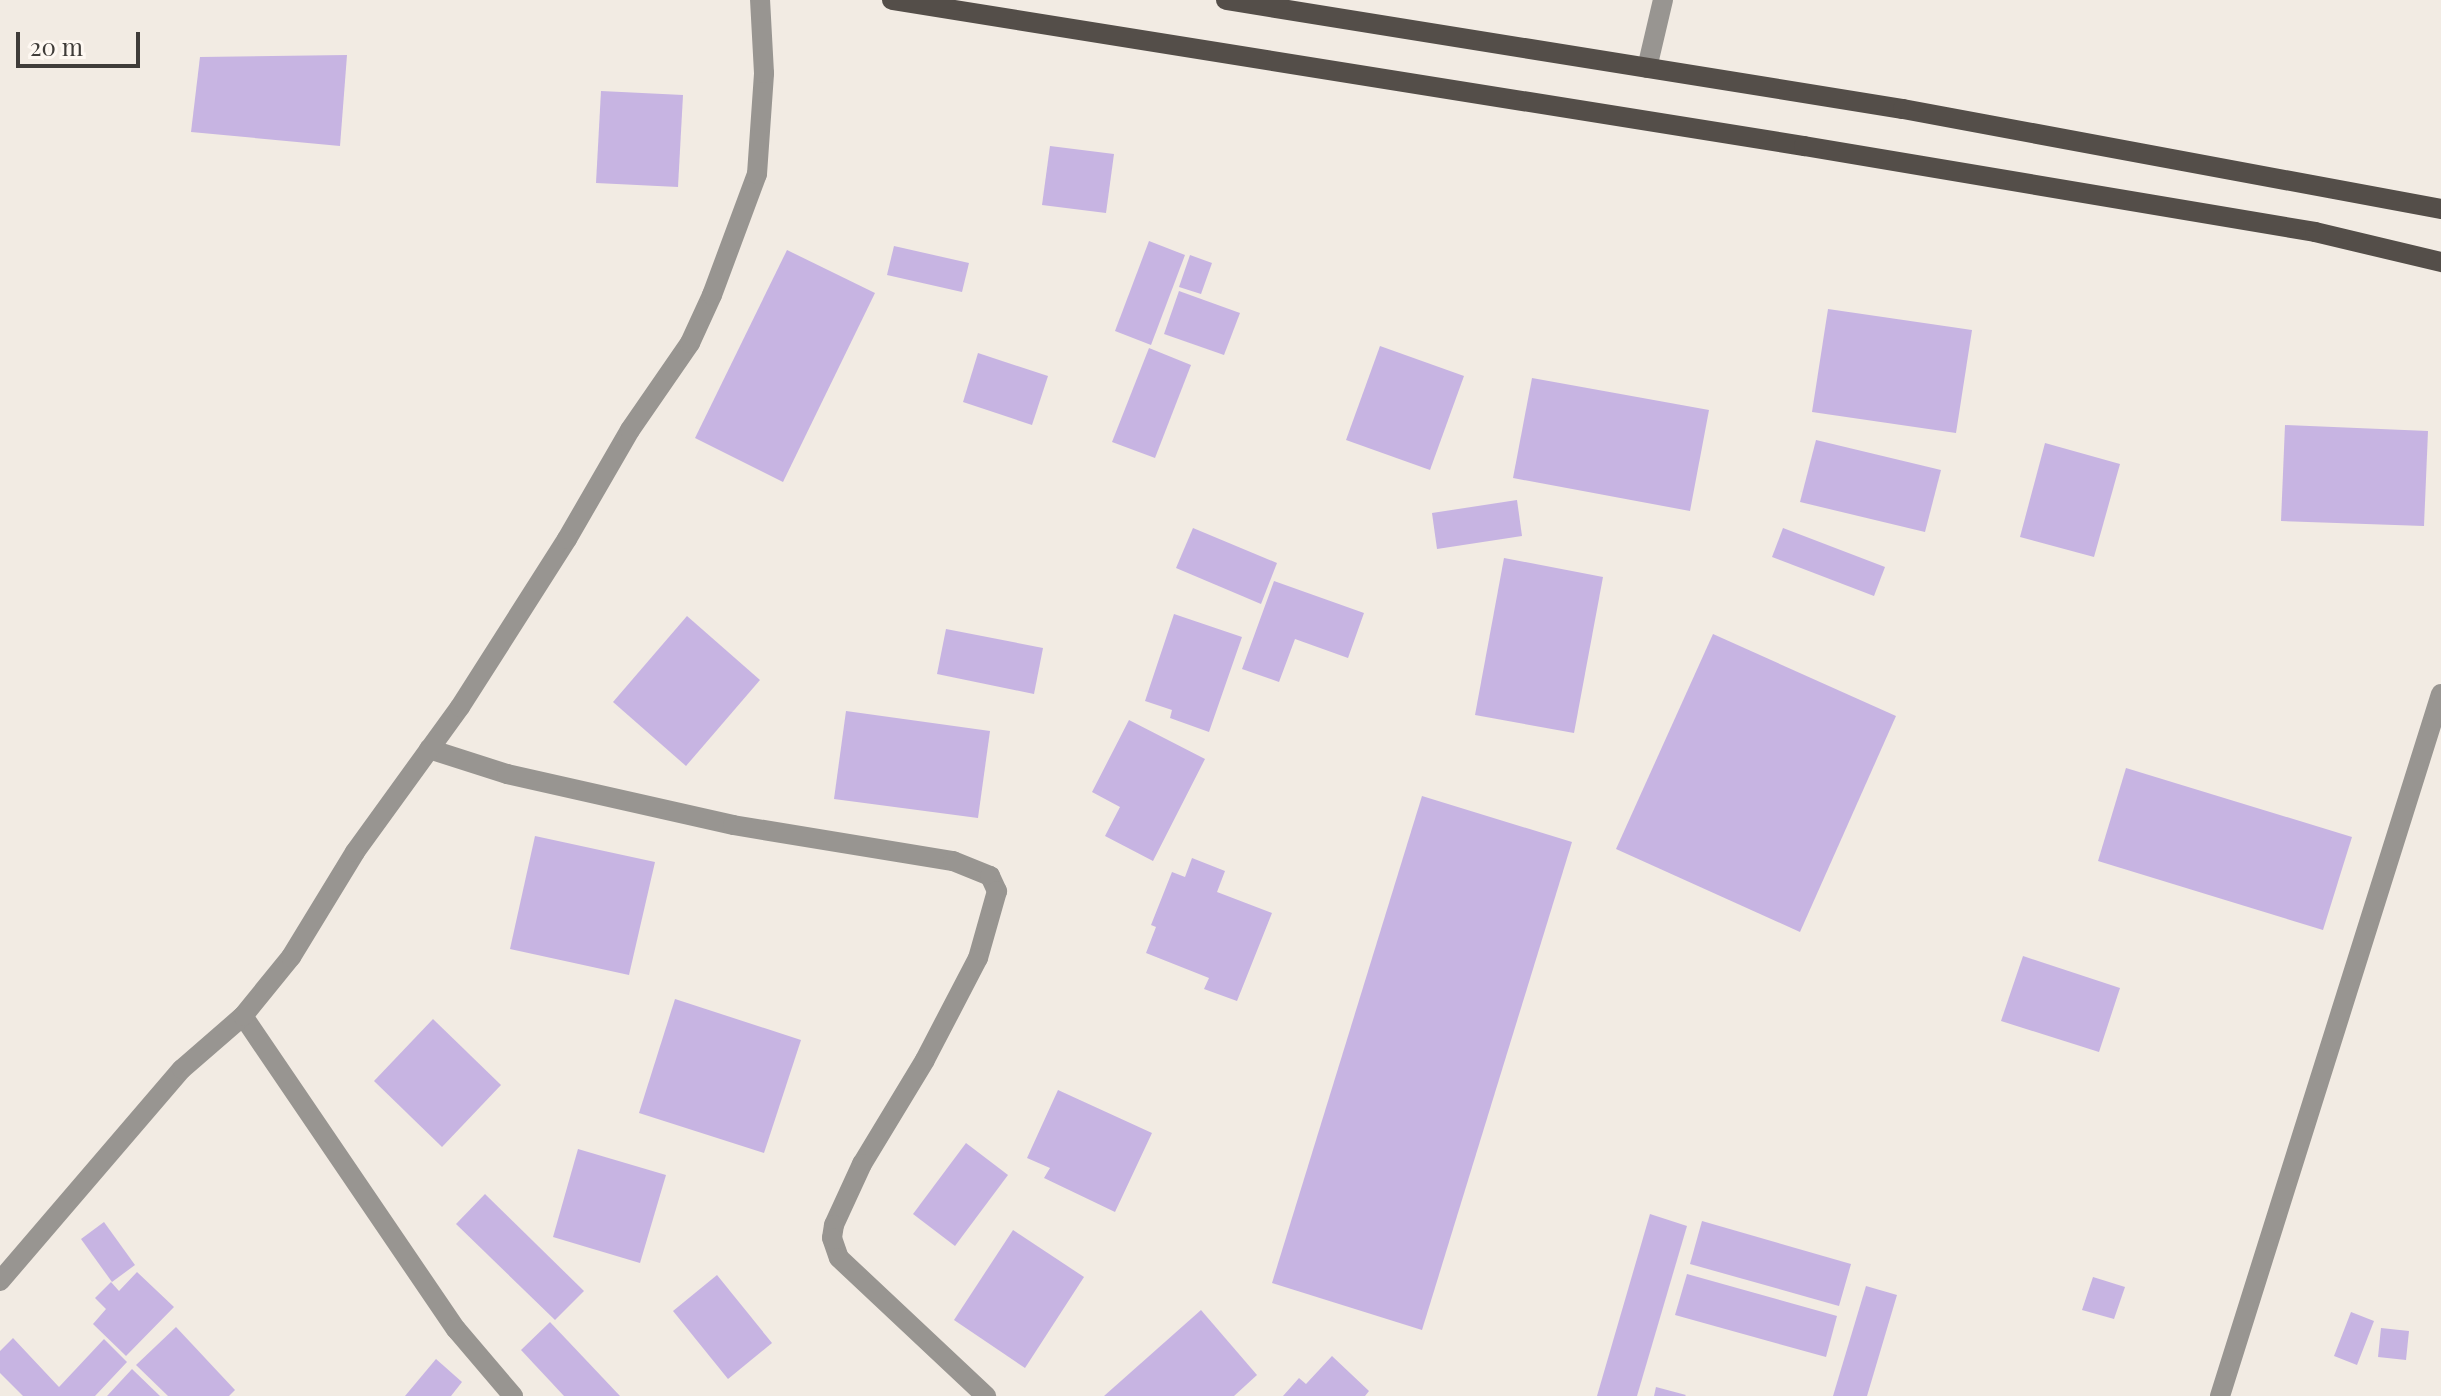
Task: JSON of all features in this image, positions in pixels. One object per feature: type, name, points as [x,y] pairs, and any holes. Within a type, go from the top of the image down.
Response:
[{"type":"main road","points":[[892,0],[1773,141],[2315,232],[2441,262]]},
{"type":"main road","points":[[1226,0],[1903,109],[2441,209]]},
{"type":"street","points":[[0,1281],[182,1069],[243,1016],[291,957],[355,852],[429,749],[567,539],[630,430],[690,343],[712,295],[757,174],[764,73],[760,0]]},
{"type":"street","points":[[1647,68],[1663,0]]},
{"type":"street","points":[[2220,1396],[2441,694]]},
{"type":"street","points":[[429,749],[507,774],[733,825],[953,861],[990,876],[997,891],[978,958],[925,1060],[862,1164],[834,1225],[832,1238],[839,1258],[986,1396]]},
{"type":"street","points":[[243,1016],[456,1329],[513,1396]]},
{"type":"building","points":[[347,55],[340,146],[191,132],[200,57]]},
{"type":"building","points":[[601,91],[683,95],[678,187],[596,183]]},
{"type":"building","points":[[1050,146],[1114,154],[1106,213],[1042,205]]},
{"type":"building","points":[[1149,241],[1185,255],[1151,345],[1115,331]]},
{"type":"building","points":[[894,246],[969,263],[962,292],[887,275]]},
{"type":"building","points":[[787,250],[875,293],[783,482],[695,438]]},
{"type":"building","points":[[1190,255],[1212,263],[1201,294],[1179,287]]},
{"type":"building","points":[[1179,291],[1240,313],[1224,355],[1164,334]]},
{"type":"building","points":[[1828,309],[1972,330],[1956,433],[1812,412]]},
{"type":"building","points":[[1380,346],[1464,376],[1430,470],[1346,440]]},
{"type":"building","points":[[1149,348],[1191,365],[1155,458],[1112,442]]},
{"type":"building","points":[[978,353],[1048,376],[1032,425],[963,402]]},
{"type":"building","points":[[1532,378],[1709,410],[1690,511],[1513,478]]},
{"type":"building","points":[[2285,425],[2428,431],[2424,526],[2281,521]]},
{"type":"building","points":[[1816,440],[1941,470],[1925,532],[1800,502]]},
{"type":"building","points":[[2045,443],[2120,464],[2094,557],[2020,537]]},
{"type":"building","points":[[1517,500],[1522,536],[1437,549],[1432,513]]},
{"type":"building","points":[[1193,528],[1277,563],[1261,604],[1176,568]]},
{"type":"building","points":[[1783,528],[1885,567],[1874,596],[1772,557]]},
{"type":"building","points":[[1504,558],[1603,577],[1574,733],[1475,715]]},
{"type":"building","points":[[1274,581],[1364,613],[1348,658],[1295,639],[1279,682],[1242,669]]},
{"type":"building","points":[[1174,614],[1242,637],[1209,732],[1170,718],[1172,710],[1145,701]]},
{"type":"building","points":[[687,616],[760,680],[686,766],[613,702]]},
{"type":"building","points":[[946,629],[1043,648],[1034,694],[937,674]]},
{"type":"building","points":[[1713,634],[1896,716],[1800,932],[1616,849]]},
{"type":"building","points":[[846,711],[990,731],[978,818],[834,799]]},
{"type":"building","points":[[1129,720],[1205,759],[1153,861],[1105,836],[1120,807],[1092,792]]},
{"type":"building","points":[[2126,768],[2352,837],[2323,930],[2098,861]]},
{"type":"building","points":[[1422,796],[1572,842],[1422,1330],[1272,1283]]},
{"type":"building","points":[[535,836],[655,862],[629,975],[510,949]]},
{"type":"building","points":[[1192,858],[1225,871],[1217,892],[1272,913],[1237,1001],[1204,989],[1209,978],[1146,953],[1156,927],[1151,925],[1172,872],[1185,877]]},
{"type":"building","points":[[2023,956],[2120,988],[2099,1052],[2001,1021]]},
{"type":"building","points":[[675,999],[801,1040],[764,1153],[639,1113]]},
{"type":"building","points":[[433,1019],[501,1085],[442,1147],[374,1081]]},
{"type":"building","points":[[1058,1090],[1152,1133],[1115,1212],[1044,1178],[1050,1168],[1027,1158]]},
{"type":"building","points":[[966,1143],[1008,1175],[955,1246],[913,1214]]},
{"type":"building","points":[[578,1149],[666,1175],[640,1263],[553,1237]]},
{"type":"building","points":[[485,1194],[584,1291],[555,1320],[456,1224]]},
{"type":"building","points":[[1650,1214],[1687,1226],[1637,1396],[1597,1396]]},
{"type":"building","points":[[1702,1221],[1851,1264],[1839,1306],[1690,1264]]},
{"type":"building","points":[[104,1222],[135,1265],[112,1282],[81,1239]]},
{"type":"building","points":[[1013,1230],[1084,1277],[1025,1368],[954,1320]]},
{"type":"building","points":[[137,1272],[174,1307],[126,1356],[93,1324],[106,1309],[95,1298],[111,1282],[119,1291]]},
{"type":"building","points":[[1687,1274],[1837,1316],[1826,1357],[1675,1315]]},
{"type":"building","points":[[717,1275],[772,1343],[728,1379],[673,1311]]},
{"type":"building","points":[[2093,1277],[2125,1287],[2114,1319],[2082,1310]]},
{"type":"building","points":[[1866,1286],[1897,1295],[1867,1396],[1833,1396]]},
{"type":"building","points":[[1201,1310],[1257,1375],[1234,1396],[1104,1396]]},
{"type":"building","points":[[2351,1312],[2374,1321],[2357,1365],[2334,1356]]},
{"type":"building","points":[[550,1322],[620,1396],[564,1396],[521,1350]]},
{"type":"building","points":[[176,1327],[235,1390],[229,1396],[168,1396],[136,1365]]},
{"type":"building","points":[[2381,1328],[2409,1331],[2406,1360],[2378,1357]]},
{"type":"building","points":[[13,1338],[59,1387],[104,1339],[127,1362],[95,1396],[23,1396],[0,1373],[0,1351]]},
{"type":"building","points":[[1332,1356],[1369,1391],[1365,1396],[1283,1396],[1299,1378],[1306,1384]]},
{"type":"building","points":[[436,1359],[462,1382],[451,1396],[405,1396]]},
{"type":"building","points":[[132,1369],[160,1396],[107,1396]]},
{"type":"building","points":[[1656,1387],[1686,1395],[1654,1396]]}]
